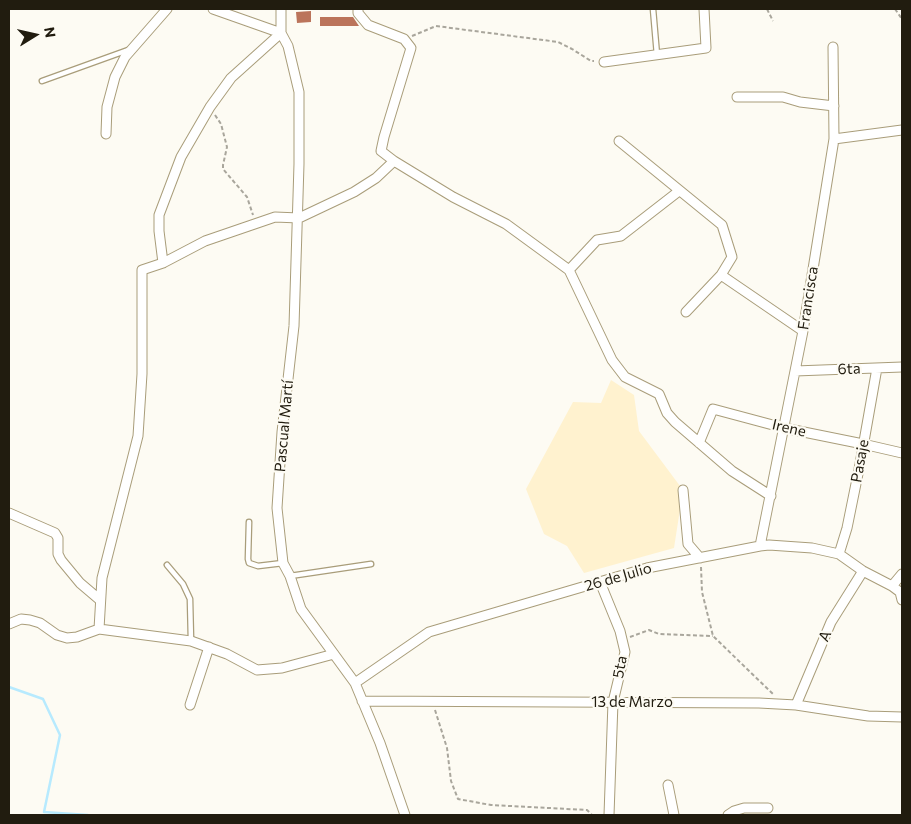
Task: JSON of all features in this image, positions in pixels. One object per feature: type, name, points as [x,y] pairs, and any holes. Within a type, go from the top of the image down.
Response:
[{"type":"street","points":[[106,134],[107,107],[115,77],[125,57],[167,9]]},
{"type":"street","points":[[163,263],[159,215],[181,157],[210,107],[230,78],[282,33],[213,9]]},
{"type":"street","name":"Pascual Martí","points":[[281,9],[282,33],[288,46],[299,92],[299,218],[294,326],[282,432],[277,508],[283,563],[290,576],[301,609],[355,683],[380,743],[405,815]]},
{"type":"street","points":[[358,9],[358,13],[368,25],[404,39],[411,48],[381,151],[453,197],[506,224],[569,270],[612,360],[626,377],[659,394],[668,413],[675,422],[732,471],[770,496]]},
{"type":"street","points":[[604,62],[706,48],[704,9]]},
{"type":"street","name":"Francisca","points":[[760,546],[803,331],[834,139],[833,47]]},
{"type":"street","points":[[738,97],[783,97],[800,102],[834,106]]},
{"type":"street","points":[[834,139],[902,130]]},
{"type":"street","points":[[619,141],[722,225],[732,258],[721,275],[686,312]]},
{"type":"street","points":[[99,629],[102,578],[138,436],[142,374],[142,270],[163,263],[205,241],[275,217],[299,218],[354,192],[376,178],[394,161]]},
{"type":"street","points":[[569,270],[597,240],[621,236],[679,191]]},
{"type":"street","points":[[721,275],[803,331]]},
{"type":"street","name":"6ta","points":[[795,371],[902,367]]},
{"type":"street","name":"Pasaje","points":[[839,554],[847,528],[877,368]]},
{"type":"street","name":"Irene","points":[[700,443],[713,409],[784,428],[902,454]]},
{"type":"street","points":[[683,490],[688,544],[700,558]]},
{"type":"street","points":[[9,513],[55,533],[58,538],[58,554],[61,560],[80,583],[100,600]]},
{"type":"street","name":"26 de Julio","points":[[355,683],[430,632],[647,568],[760,546],[812,548],[839,554],[863,571],[892,586]]},
{"type":"street","name":"A","points":[[796,705],[831,622],[863,571]]},
{"type":"street","points":[[902,574],[892,586],[900,592],[902,600]]},
{"type":"street","name":"5ta","points":[[600,582],[622,638],[625,652],[612,702],[609,815]]},
{"type":"street","points":[[9,624],[21,619],[30,620],[40,623],[57,635],[66,638],[77,637],[99,629],[191,640],[228,654],[257,670],[282,668],[334,654]]},
{"type":"street","points":[[190,705],[209,647]]},
{"type":"street","name":"13 de Marzo","points":[[362,701],[783,704],[868,716],[902,718]]},
{"type":"street","points":[[668,785],[674,815]]},
{"type":"street","points":[[728,815],[744,808],[768,808]]},
{"type":"lane","points":[[653,9],[657,55]]},
{"type":"lane","points":[[42,81],[132,48]]},
{"type":"lane","points":[[249,522],[249,563],[258,566],[283,563]]},
{"type":"lane","points":[[290,576],[371,564]]},
{"type":"lane","points":[[167,565],[183,584],[190,599],[191,640]]},
{"type":"path","points":[[767,9],[773,21]]},
{"type":"path","points":[[895,9],[902,19]]},
{"type":"path","points":[[404,39],[436,26],[558,42],[590,61],[604,62]]},
{"type":"path","points":[[210,107],[221,124],[227,147],[222,165],[223,169],[247,197],[257,224]]},
{"type":"path","points":[[700,558],[702,592],[713,636],[764,683],[783,704]]},
{"type":"path","points":[[622,638],[638,635],[649,630],[659,634],[713,636]]},
{"type":"path","points":[[432,700],[447,748],[451,781],[458,799],[491,805],[587,810],[592,815]]},
{"type":"shaded area","points":[[611,380],[634,395],[639,431],[683,490],[674,548],[584,573],[567,546],[544,534],[526,489],[573,402],[601,403]]},
{"type":"building","points":[[311,11],[311,22],[297,23],[296,12]]},
{"type":"building","points":[[320,17],[353,17],[359,26],[320,26]]},
{"type":"waterway","points":[[9,687],[43,699],[60,735],[44,812],[88,815]]}]
